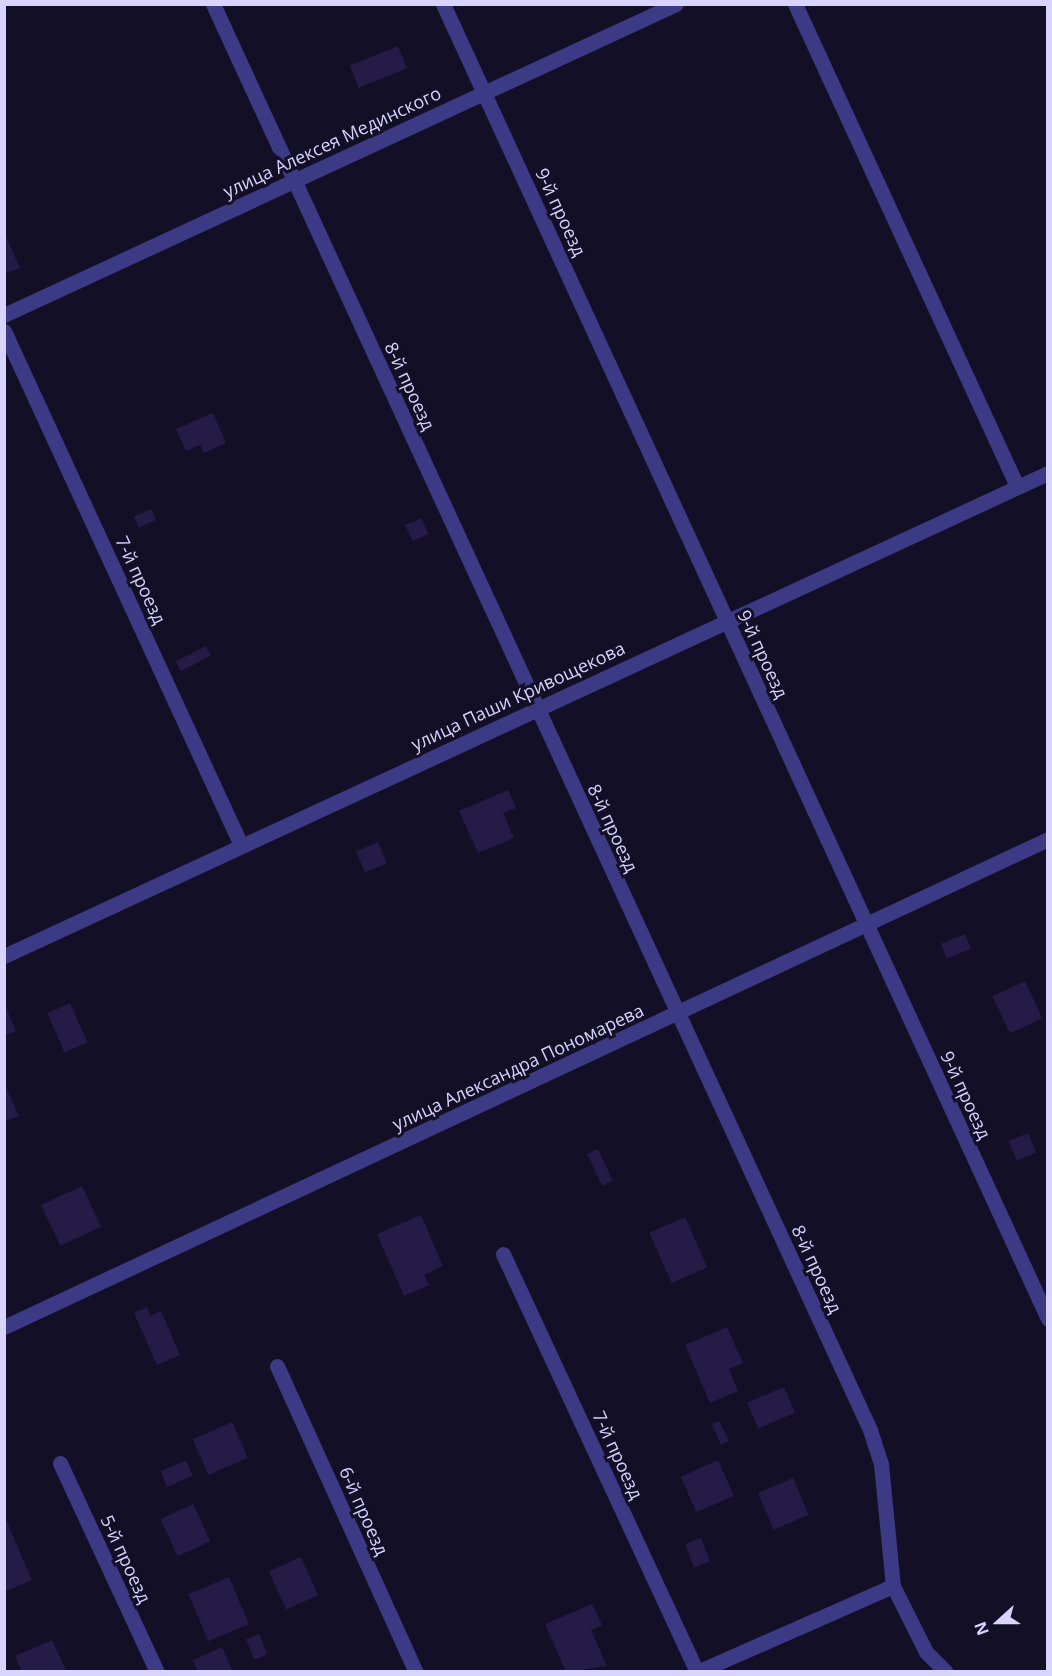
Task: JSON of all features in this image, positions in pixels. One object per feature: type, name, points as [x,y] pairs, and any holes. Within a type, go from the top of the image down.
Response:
[{"type":"street","name":"8-й проезд","points":[[213,4],[870,1430],[881,1464],[893,1586],[921,1644],[946,1671]]},
{"type":"street","name":"9-й проезд","points":[[443,4],[1047,1319]]},
{"type":"street","name":"улица Алексея Мединского","points":[[4,315],[676,4]]},
{"type":"street","points":[[795,4],[1017,486]]},
{"type":"street","name":"7-й проезд","points":[[4,331],[241,845]]},
{"type":"street","name":"улица Паши Кривощекова","points":[[4,956],[1047,472]]},
{"type":"street","name":"улица Александра Пономарева","points":[[4,1328],[678,1014],[1047,839]]},
{"type":"street","name":"7-й проезд","points":[[503,1254],[697,1671]]},
{"type":"street","name":"6-й проезд","points":[[277,1366],[416,1671]]},
{"type":"street","name":"5-й проезд","points":[[60,1463],[157,1671]]},
{"type":"street","points":[[697,1671],[893,1586]]},
{"type":"building","points":[[398,46],[407,68],[359,88],[350,65]]},
{"type":"building","points":[[4,232],[20,268],[6,273],[4,269]]},
{"type":"building","points":[[213,413],[226,443],[204,453],[200,445],[186,451],[176,429]]},
{"type":"building","points":[[151,509],[156,520],[139,528],[134,517]]},
{"type":"building","points":[[422,518],[428,534],[413,541],[405,525]]},
{"type":"building","points":[[206,646],[211,656],[181,671],[176,661]]},
{"type":"building","points":[[508,790],[516,808],[503,813],[514,838],[478,853],[459,811]]},
{"type":"building","points":[[378,842],[387,863],[365,873],[356,851]]},
{"type":"building","points":[[965,934],[971,949],[947,959],[941,944]]},
{"type":"building","points":[[1025,981],[1042,1018],[1010,1033],[992,996]]},
{"type":"building","points":[[4,1003],[16,1031],[4,1036]]},
{"type":"building","points":[[70,1003],[87,1042],[65,1052],[47,1013]]},
{"type":"building","points":[[4,1083],[19,1116],[4,1122]]},
{"type":"building","points":[[1028,1133],[1036,1152],[1017,1161],[1009,1141]]},
{"type":"building","points":[[598,1149],[613,1181],[602,1186],[587,1154]]},
{"type":"building","points":[[82,1186],[101,1227],[60,1246],[41,1205]]},
{"type":"building","points":[[421,1215],[443,1266],[424,1275],[429,1285],[404,1296],[377,1234]]},
{"type":"building","points":[[685,1217],[707,1267],[672,1283],[649,1233]]},
{"type":"building","points":[[147,1307],[150,1316],[161,1311],[180,1355],[157,1365],[134,1313]]},
{"type":"building","points":[[727,1327],[743,1363],[729,1369],[738,1391],[710,1403],[685,1345]]},
{"type":"building","points":[[784,1387],[795,1413],[758,1428],[747,1403]]},
{"type":"building","points":[[719,1421],[729,1441],[721,1445],[712,1424]]},
{"type":"building","points":[[232,1422],[248,1458],[209,1475],[193,1439]]},
{"type":"building","points":[[186,1460],[193,1476],[167,1487],[160,1471]]},
{"type":"building","points":[[718,1460],[734,1496],[696,1512],[681,1477]]},
{"type":"building","points":[[793,1478],[809,1515],[774,1530],[758,1493]]},
{"type":"building","points":[[193,1504],[210,1541],[178,1556],[160,1519]]},
{"type":"building","points":[[7,1522],[32,1580],[4,1592],[4,1523]]},
{"type":"building","points":[[701,1538],[710,1561],[694,1567],[685,1544]]},
{"type":"building","points":[[301,1557],[318,1595],[286,1610],[269,1571]]},
{"type":"building","points":[[229,1577],[249,1624],[208,1641],[188,1594]]},
{"type":"building","points":[[592,1604],[602,1625],[591,1630],[607,1666],[566,1672],[545,1624]]},
{"type":"building","points":[[259,1634],[267,1654],[254,1660],[246,1639]]},
{"type":"building","points":[[52,1640],[67,1672],[22,1672],[15,1656]]},
{"type":"building","points":[[222,1647],[233,1672],[198,1672],[193,1660]]}]
